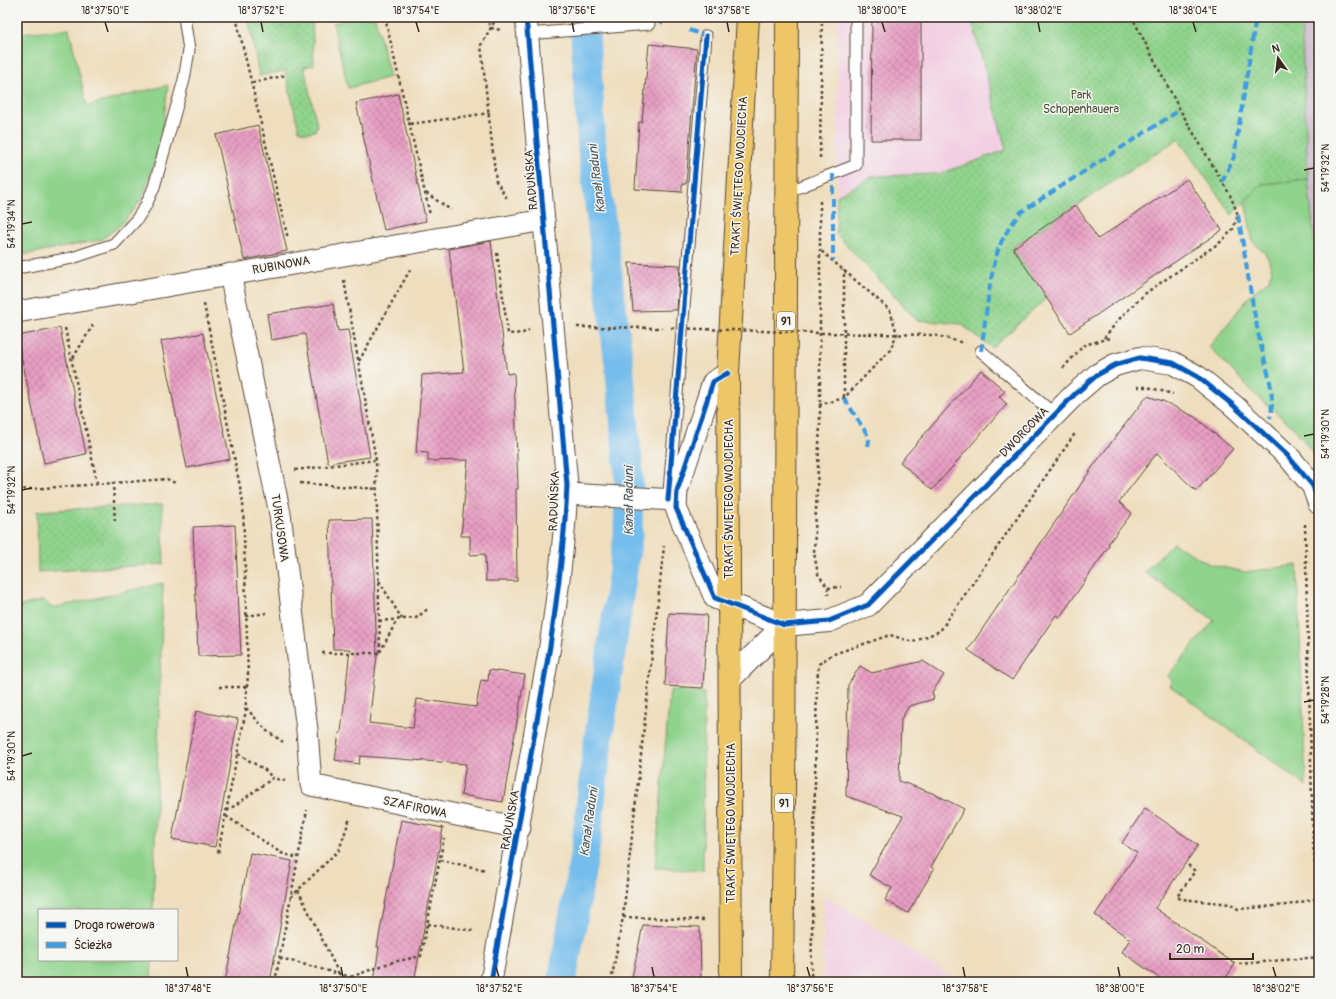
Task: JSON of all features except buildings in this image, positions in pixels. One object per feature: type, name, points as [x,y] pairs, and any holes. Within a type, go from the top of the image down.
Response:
[{"type":"main road","name":"TRAKT ŚWIĘTEGO WOJCIECHA","points":[[731,982],[728,373],[748,17]]},
{"type":"main road","name":"91","points":[[782,982],[787,17]]},
{"type":"street","name":"RADUŃSKA","points":[[491,982],[520,828],[556,608],[567,494],[527,26]]},
{"type":"street","name":"RUBINOWA","points":[[17,312],[544,220]]},
{"type":"street","name":"TURKUSOWA","points":[[230,274],[280,514],[309,756],[311,785]]},
{"type":"street","name":"DWORCOWA","points":[[730,604],[784,625],[829,621],[868,605],[1055,415],[1097,375],[1115,365],[1140,358],[1173,364],[1198,377],[1233,405],[1288,456],[1313,486],[1319,503]]},
{"type":"street","points":[[728,373],[713,382],[677,491],[667,499],[676,508],[715,598],[730,604]]},
{"type":"street","name":"RADUŃSKA","points":[[567,494],[667,499]]},
{"type":"street","points":[[730,678],[784,625]]},
{"type":"street","name":"SZAFIROWA","points":[[311,785],[520,828]]},
{"type":"lane","points":[[17,268],[72,258],[114,244],[143,210],[154,187],[184,80],[189,50],[184,17]]},
{"type":"lane","points":[[787,192],[856,165],[856,17]]},
{"type":"lane","points":[[527,26],[559,32],[649,24]]},
{"type":"lane","points":[[667,499],[706,36]]},
{"type":"lane","points":[[981,351],[1055,415]]},
{"type":"path","points":[[236,17],[294,263]]},
{"type":"path","points":[[359,362],[433,227],[385,17]]},
{"type":"path","points":[[497,17],[481,45],[490,113],[496,181],[517,214],[518,224]]},
{"type":"path","points":[[822,17],[819,179],[820,424],[814,553],[818,574],[828,588]]},
{"type":"path","points":[[1104,339],[1121,317],[1147,292],[1222,241],[1233,229],[1238,215],[1230,195],[1180,110],[1132,17]]},
{"type":"path","points":[[252,83],[286,75]]},
{"type":"path","points":[[410,124],[490,113]]},
{"type":"path","points":[[425,192],[456,213]]},
{"type":"path","points":[[494,228],[508,334],[523,333],[530,330]]},
{"type":"path","points":[[819,405],[844,398],[890,350],[897,334],[890,310],[820,249]]},
{"type":"path","points":[[340,255],[376,460],[380,653]]},
{"type":"path","points":[[844,270],[844,398]]},
{"type":"path","points":[[199,280],[243,502],[246,616],[246,707],[218,853]]},
{"type":"path","points":[[72,358],[112,295]]},
{"type":"path","points":[[529,322],[532,336]]},
{"type":"path","points":[[65,326],[97,483]]},
{"type":"path","points":[[588,326],[652,328]]},
{"type":"path","points":[[671,328],[934,336],[963,343],[981,351]]},
{"type":"path","points":[[1135,387],[1147,387],[1177,396]]},
{"type":"path","points":[[811,982],[816,689],[819,664],[831,655],[890,634],[913,642],[940,631],[1078,430]]},
{"type":"path","points":[[302,469],[376,460]]},
{"type":"path","points":[[17,500],[18,489],[167,478],[177,484]]},
{"type":"path","points":[[273,481],[377,489]]},
{"type":"path","points":[[113,482],[115,524]]},
{"type":"path","points":[[1303,519],[1305,525],[1314,841],[1319,911]]},
{"type":"path","points":[[611,982],[623,918],[665,542]]},
{"type":"path","points":[[378,580],[402,619]]},
{"type":"path","points":[[379,621],[416,618],[429,608]]},
{"type":"path","points":[[246,616],[263,613]]},
{"type":"path","points":[[380,653],[397,620]]},
{"type":"path","points":[[296,652],[380,653]]},
{"type":"path","points":[[219,687],[247,687]]},
{"type":"path","points":[[246,707],[266,731],[309,756]]},
{"type":"path","points":[[238,754],[265,770],[273,778],[311,785]]},
{"type":"path","points":[[227,811],[273,778]]},
{"type":"path","points":[[351,977],[389,963],[421,956],[449,814]]},
{"type":"path","points":[[226,816],[281,853],[298,858]]},
{"type":"path","points":[[275,982],[302,835]]},
{"type":"path","points":[[291,897],[339,850],[342,842]]},
{"type":"path","points":[[440,860],[489,871]]},
{"type":"path","points":[[1188,865],[1195,871],[1177,897],[1181,900],[1231,904],[1238,909],[1288,905],[1318,898]]},
{"type":"path","points":[[298,890],[339,974]]},
{"type":"path","points":[[623,918],[709,920]]},
{"type":"path","points":[[428,924],[478,931]]},
{"type":"path","points":[[1239,964],[1276,962],[1319,957]]},
{"type":"path","points":[[280,958],[351,977],[356,982]]},
{"type":"shaded area","points":[[838,17],[971,17],[1007,150],[939,174],[873,176],[837,196]]},
{"type":"shaded area","points":[[1301,17],[1319,17],[1319,288],[1308,179]]},
{"type":"shaded area","points":[[824,895],[959,982],[823,982]]},
{"type":"green space","points":[[248,17],[312,17],[314,65],[304,67],[317,125],[315,131],[306,133],[299,130],[285,71],[259,76]]},
{"type":"green space","points":[[359,17],[375,17],[390,77],[348,88],[333,23]]},
{"type":"green space","name":"Park Schopenhauera","points":[[971,17],[1301,17],[1308,179],[1262,184],[1232,215],[1178,139],[1013,247],[1047,298],[992,348],[961,324],[917,320],[836,234],[837,196],[873,176],[939,174],[1006,150]]},
{"type":"green space","points":[[69,29],[87,106],[168,85],[161,144],[142,199],[122,224],[101,240],[17,256],[17,33]]},
{"type":"green space","points":[[1308,179],[1319,288],[1319,461],[1295,429],[1258,397],[1209,347],[1253,292],[1268,281],[1272,271],[1267,256],[1253,242],[1245,201],[1262,184]]},
{"type":"green space","points":[[162,504],[164,564],[38,572],[37,511]]},
{"type":"green space","points":[[1173,543],[1209,564],[1245,572],[1297,565],[1306,786],[1169,685],[1172,680],[1167,677],[1214,620],[1144,572]]},
{"type":"green space","points":[[163,583],[153,909],[38,909],[38,961],[152,961],[151,982],[17,982],[17,607],[44,600],[52,608]]},
{"type":"green space","points":[[670,690],[704,693],[703,871],[655,868]]},
{"type":"waterway","name":"Kanał Raduni","points":[[562,982],[586,844],[596,756],[628,536],[629,474],[619,364],[592,148],[584,17]]},
{"type":"marked path","points":[[661,24],[662,17]]},
{"type":"marked path","points":[[1222,182],[1234,157],[1256,17]]},
{"type":"marked path","points":[[689,30],[706,36]]},
{"type":"marked path","points":[[981,351],[990,283],[996,256],[1004,236],[1021,212],[1180,110]]},
{"type":"marked path","points":[[833,174],[833,260]]},
{"type":"marked path","points":[[1238,215],[1260,343],[1271,386],[1272,407],[1270,418]]},
{"type":"marked path","points":[[844,398],[867,434],[869,441],[868,446]]},
{"type":"cycle path","points":[[491,982],[550,646],[561,566],[567,485],[526,17]]},
{"type":"cycle path","points":[[668,500],[706,36]]},
{"type":"cycle path","points":[[728,373],[713,382],[677,491],[676,508],[715,598],[784,625],[829,621],[868,605],[1075,394],[1097,375],[1115,365],[1140,358],[1173,363],[1198,377],[1233,405],[1288,456],[1313,486],[1319,503]]}]
